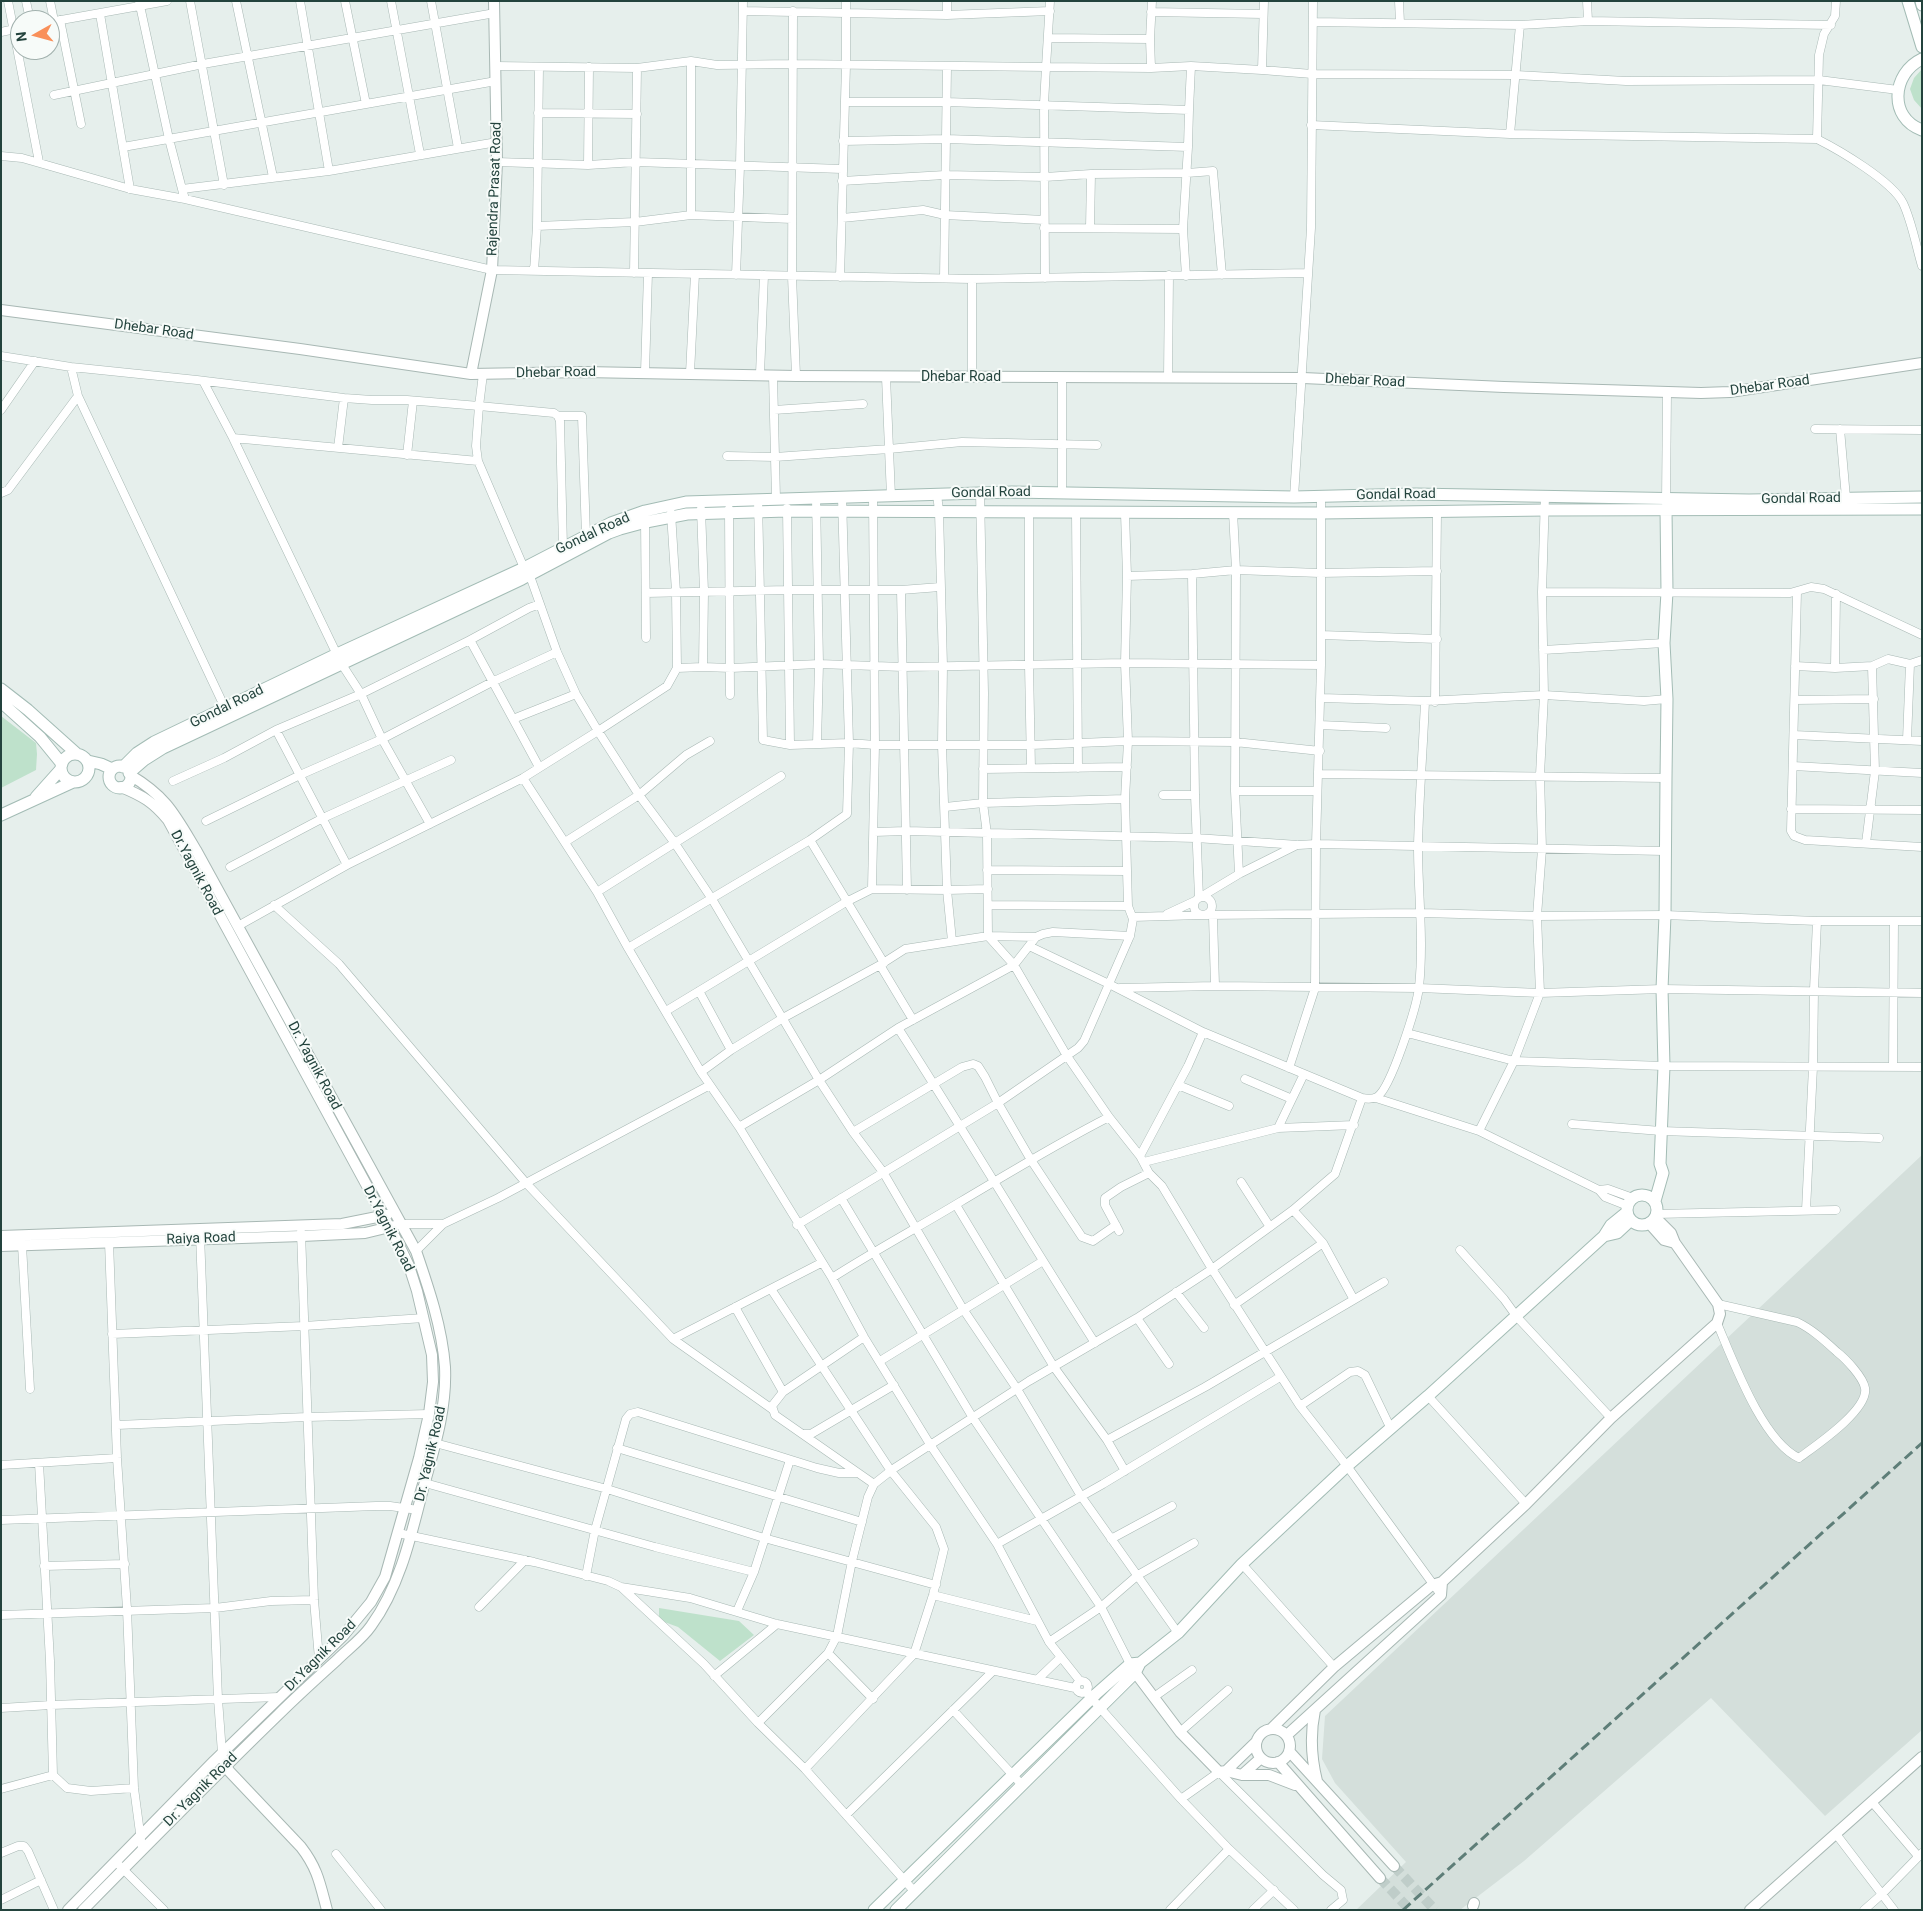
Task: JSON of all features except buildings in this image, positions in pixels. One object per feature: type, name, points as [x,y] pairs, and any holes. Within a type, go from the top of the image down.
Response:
[{"type":"main road","points":[[1908,1],[1922,47]]},
{"type":"main road","points":[[1921,1],[1922,5]]},
{"type":"main road","points":[[1922,59],[1906,70],[1900,79],[1898,90],[1898,102],[1902,112],[1909,122],[1922,130]]},
{"type":"main road","name":"Gondal Road","points":[[728,507],[758,499],[873,497],[980,492],[1062,492],[1294,497],[1415,494],[1545,496],[1666,503],[1922,509]]},
{"type":"main road","name":"Gondal Road","points":[[121,772],[146,747],[225,708],[339,659],[670,505],[728,507],[760,512],[1321,513],[1546,510],[1749,500],[1922,497]]},
{"type":"main road","points":[[1652,1199],[1663,1173],[1660,1164],[1664,1066],[1662,988],[1665,915],[1664,851],[1667,699],[1664,643],[1667,592],[1666,503]]},
{"type":"main road","name":"Gondal Road","points":[[527,572],[562,548],[611,523],[645,516],[671,517],[701,507]]},
{"type":"main road","name":"Gondal Road","points":[[121,772],[163,748],[339,659]]},
{"type":"main road","points":[[1,689],[28,710],[76,753],[88,761],[105,765],[121,772]]},
{"type":"main road","points":[[1,702],[40,737],[61,766],[65,778],[73,782]]},
{"type":"main road","points":[[32,802],[67,756],[76,753]]},
{"type":"main road","points":[[86,777],[90,770],[88,761]]},
{"type":"main road","points":[[1,815],[86,777],[121,772]]},
{"type":"main road","points":[[121,772],[114,786],[121,788]]},
{"type":"main road","points":[[874,1910],[903,1879],[1013,1774],[1089,1695],[1135,1667],[1178,1633],[1242,1564],[1347,1466],[1517,1317],[1604,1236],[1617,1233],[1630,1209],[1640,1194],[1652,1199],[1656,1205],[1654,1218],[1640,1224],[1630,1209]]},
{"type":"main road","points":[[896,1910],[1100,1708],[1135,1667]]},
{"type":"street","points":[[60,20],[100,14],[140,4],[167,1]]},
{"type":"street","points":[[190,1],[224,184]]},
{"type":"street","points":[[236,1],[260,123],[273,176]]},
{"type":"street","points":[[300,1],[329,171]]},
{"type":"street","points":[[345,1],[366,104]]},
{"type":"street","points":[[391,1],[420,154]]},
{"type":"street","points":[[431,1],[458,148]]},
{"type":"street","name":"Rajendra Prasat Road","points":[[471,374],[492,270],[497,142],[494,1]]},
{"type":"street","points":[[736,275],[743,64],[743,1]]},
{"type":"street","points":[[840,276],[846,1]]},
{"type":"street","points":[[947,1],[947,15]]},
{"type":"street","points":[[1045,278],[1044,104],[1050,1]]},
{"type":"street","points":[[1151,68],[1152,1]]},
{"type":"street","points":[[1262,70],[1264,1]]},
{"type":"street","points":[[1294,497],[1311,228],[1313,1]]},
{"type":"street","points":[[1399,1],[1400,23]]},
{"type":"street","points":[[1587,1],[1588,21]]},
{"type":"street","points":[[1817,139],[1821,42],[1836,16],[1836,1]]},
{"type":"street","points":[[140,4],[169,139],[185,199]]},
{"type":"street","points":[[743,11],[947,15],[1050,11]]},
{"type":"street","points":[[793,12],[792,276],[796,376]]},
{"type":"street","points":[[1151,12],[1263,14]]},
{"type":"street","points":[[54,95],[202,64],[495,13]]},
{"type":"street","points":[[100,14],[130,189]]},
{"type":"street","points":[[1313,22],[1520,25],[1588,21],[1831,25]]},
{"type":"street","points":[[1510,134],[1520,25]]},
{"type":"street","points":[[1049,38],[1150,39]]},
{"type":"street","points":[[60,39],[81,124]]},
{"type":"street","points":[[22,60],[38,162]]},
{"type":"street","points":[[691,61],[691,215]]},
{"type":"street","points":[[496,66],[637,68],[691,61],[717,65],[794,64],[1151,68],[1191,66],[1312,74],[1516,75],[1618,81],[1819,80],[1898,90]]},
{"type":"street","points":[[1186,276],[1183,229],[1191,66]]},
{"type":"street","points":[[534,271],[537,226],[539,67]]},
{"type":"street","points":[[588,165],[589,67]]},
{"type":"street","points":[[944,278],[947,67]]},
{"type":"street","points":[[634,273],[637,68]]},
{"type":"street","points":[[123,147],[496,80]]},
{"type":"street","points":[[845,102],[1044,104],[1189,110]]},
{"type":"street","points":[[538,113],[637,114]]},
{"type":"street","points":[[1311,126],[1510,134],[1817,139],[1831,146],[1893,189],[1903,204],[1922,266]]},
{"type":"street","points":[[843,141],[946,139],[1188,146]]},
{"type":"street","points":[[182,189],[273,176],[329,171],[497,142]]},
{"type":"street","points":[[1,156],[38,162],[130,189],[185,199],[492,270],[972,279],[1308,273]]},
{"type":"street","points":[[496,162],[588,165],[636,162],[842,169]]},
{"type":"street","points":[[842,181],[946,175],[1045,177],[1091,174],[1187,174],[1213,171],[1222,275]]},
{"type":"street","points":[[1090,228],[1091,174]]},
{"type":"street","points":[[842,218],[924,210],[945,215],[1044,220]]},
{"type":"street","points":[[537,226],[635,222],[691,215],[792,219]]},
{"type":"street","points":[[1044,228],[1183,229]]},
{"type":"street","points":[[645,372],[648,273]]},
{"type":"street","points":[[690,373],[695,274]]},
{"type":"street","points":[[1168,378],[1169,275]]},
{"type":"street","points":[[760,374],[764,276]]},
{"type":"street","points":[[972,279],[972,377]]},
{"type":"street","name":"Dhebar Road","points":[[1,310],[300,349],[471,374],[645,372],[886,377],[1303,378],[1504,387],[1730,392],[1922,363]]},
{"type":"street","points":[[1,356],[70,367],[203,380],[344,398],[414,401],[554,413],[558,416],[582,416],[586,536]]},
{"type":"street","points":[[1,410],[35,361]]},
{"type":"street","points":[[70,367],[78,396],[225,708]]},
{"type":"street","points":[[483,374],[476,446],[478,461],[527,572],[557,652],[576,694],[640,795],[712,899],[819,1080],[882,1172],[962,1310],[1017,1390],[1081,1496],[1178,1633]]},
{"type":"street","points":[[773,375],[775,457],[781,499],[787,511],[790,745]]},
{"type":"street","points":[[886,377],[891,496]]},
{"type":"street","points":[[1062,378],[1062,492]]},
{"type":"street","points":[[203,380],[233,438],[339,659],[362,694],[382,739],[430,824]]},
{"type":"street","points":[[1666,503],[1667,392]]},
{"type":"street","points":[[1,493],[8,490],[78,396]]},
{"type":"street","points":[[338,448],[344,398]]},
{"type":"street","points":[[407,455],[414,401]]},
{"type":"street","points":[[774,410],[864,404]]},
{"type":"street","points":[[558,416],[560,421],[562,548]]},
{"type":"street","points":[[1814,429],[1922,430]]},
{"type":"street","points":[[1840,429],[1846,498]]},
{"type":"street","points":[[233,438],[478,461]]},
{"type":"street","points":[[727,456],[775,457],[962,442],[1097,445]]},
{"type":"street","points":[[980,492],[984,744],[983,803],[986,834],[988,936],[1014,965],[1068,1056],[1109,1116],[1142,1159],[1149,1173],[1162,1186],[1280,1377],[1300,1406],[1437,1583],[1441,1595],[1287,1735]]},
{"type":"street","points":[[937,494],[943,666],[942,745],[947,890],[952,941]]},
{"type":"street","points":[[1290,1068],[1315,988],[1317,791],[1321,698],[1321,496]]},
{"type":"street","points":[[1479,1131],[1514,1061],[1540,993],[1537,916],[1542,849],[1540,775],[1544,695],[1542,592],[1545,496]]},
{"type":"street","points":[[816,497],[819,664],[817,744]]},
{"type":"street","points":[[628,948],[810,840],[845,816],[848,811],[849,743],[842,497]]},
{"type":"street","points":[[872,889],[875,744],[873,497]]},
{"type":"street","points":[[758,499],[760,512],[759,591],[763,740],[790,745],[849,743],[1031,745],[1128,741],[1235,742],[1320,751]]},
{"type":"street","points":[[238,926],[347,864],[522,778],[667,686],[677,668],[676,592],[670,505]]},
{"type":"street","points":[[701,507],[704,592],[702,667]]},
{"type":"street","points":[[728,507],[730,695]]},
{"type":"street","points":[[1076,512],[1078,768]]},
{"type":"street","points":[[1233,512],[1236,570],[1235,791],[1239,874]]},
{"type":"street","points":[[1435,702],[1437,512]]},
{"type":"street","points":[[1029,513],[1028,665],[1031,768]]},
{"type":"street","points":[[797,1225],[960,1124],[998,1103],[1068,1056],[1084,1040],[1130,936],[1133,917],[1128,906],[1125,799],[1128,741],[1125,663],[1125,513]]},
{"type":"street","points":[[645,516],[646,638]]},
{"type":"street","points":[[1126,576],[1192,574],[1236,570],[1320,573],[1437,571]]},
{"type":"street","points":[[1192,574],[1197,899],[1195,909],[1202,915]]},
{"type":"street","points":[[1542,592],[1797,592],[1807,587],[1816,587],[1836,594],[1922,635]]},
{"type":"street","points":[[646,593],[788,590],[873,591],[940,588]]},
{"type":"street","points":[[901,590],[907,890]]},
{"type":"street","points":[[1797,592],[1791,831],[1799,839],[1922,847]]},
{"type":"street","points":[[1835,668],[1836,594]]},
{"type":"street","points":[[173,780],[224,758],[276,730],[362,694],[540,604]]},
{"type":"street","points":[[1321,635],[1437,639]]},
{"type":"street","points":[[470,640],[539,767]]},
{"type":"street","points":[[1543,650],[1664,643]]},
{"type":"street","points":[[206,821],[300,775],[382,739],[492,682],[557,652]]},
{"type":"street","points":[[1795,666],[1835,668],[1872,666],[1888,659],[1910,664],[1922,660]]},
{"type":"street","points":[[677,668],[731,668],[819,664],[903,668],[1125,663],[1321,665]]},
{"type":"street","points":[[1907,740],[1910,664]]},
{"type":"street","points":[[1866,843],[1875,771],[1872,666]]},
{"type":"street","points":[[513,719],[576,694]]},
{"type":"street","points":[[1321,698],[1425,702],[1544,695],[1644,701],[1667,699]]},
{"type":"street","points":[[1795,700],[1874,699]]},
{"type":"street","points":[[1376,1098],[1387,1083],[1407,1033],[1419,988],[1421,913],[1418,846],[1425,702]]},
{"type":"street","points":[[1320,725],[1386,728]]},
{"type":"street","points":[[276,730],[347,864]]},
{"type":"street","points":[[1794,735],[1922,741]]},
{"type":"street","points":[[565,842],[640,795],[686,755],[710,741]]},
{"type":"street","points":[[230,867],[323,818],[452,760]]},
{"type":"street","points":[[1793,766],[1922,773]]},
{"type":"street","points":[[983,769],[1127,767]]},
{"type":"street","name":"Dr. Yagnik Road","points":[[83,1910],[142,1848],[371,1627],[400,1570],[411,1535],[442,1414],[444,1391],[443,1348],[428,1283],[416,1251],[174,813],[153,790],[121,772]]},
{"type":"street","points":[[1319,774],[1540,775],[1666,778]]},
{"type":"street","points":[[598,892],[674,842],[781,776]]},
{"type":"street","points":[[522,778],[598,892],[628,948],[701,1072],[739,1127],[797,1225],[832,1278],[864,1337],[880,1360],[931,1446],[997,1544],[1049,1642],[1078,1684]]},
{"type":"street","name":"Dr.Yagnik Road","points":[[68,1910],[222,1753],[356,1622],[371,1602],[385,1577],[398,1532],[430,1414],[433,1382],[432,1355],[424,1318],[409,1266],[168,820],[156,806],[143,796],[121,788]]},
{"type":"street","points":[[1235,791],[1317,791]]},
{"type":"street","points":[[1163,795],[1195,795]]},
{"type":"street","points":[[945,808],[983,803],[1125,799]]},
{"type":"street","points":[[1791,809],[1922,810]]},
{"type":"street","points":[[874,832],[906,831],[1196,838],[1298,845],[1664,851]]},
{"type":"street","points":[[810,840],[913,1020]]},
{"type":"street","points":[[1163,916],[1197,899],[1239,874],[1298,845]]},
{"type":"street","points":[[987,870],[1127,871]]},
{"type":"street","points":[[666,1011],[846,902],[872,889],[988,889]]},
{"type":"street","points":[[1197,899],[1208,898],[1211,903],[1209,912],[1202,915]]},
{"type":"street","points":[[274,904],[340,964],[526,1183],[673,1339],[772,1409],[775,1415],[874,1484]]},
{"type":"street","points":[[988,905],[1128,906]]},
{"type":"street","points":[[1133,917],[1421,913],[1537,916],[1665,915],[1818,921],[1922,921]]},
{"type":"street","points":[[1213,916],[1215,986]]},
{"type":"street","points":[[1806,1210],[1818,921]]},
{"type":"street","points":[[1892,1067],[1894,921]]},
{"type":"street","points":[[701,1072],[731,1050],[783,1018],[882,964],[905,949],[988,936],[1036,937],[1053,932],[1130,936]]},
{"type":"street","points":[[739,1127],[819,1080],[898,1028],[1014,965],[1036,937]]},
{"type":"street","points":[[1029,946],[1118,988],[1203,1032],[1362,1098],[1376,1098],[1479,1131],[1599,1190],[1605,1197],[1630,1209]]},
{"type":"street","points":[[1118,988],[1215,986],[1419,988],[1540,993],[1662,988],[1922,993]]},
{"type":"street","points":[[699,991],[731,1050]]},
{"type":"street","points":[[898,1028],[960,1124],[1095,1343]]},
{"type":"street","points":[[1142,1159],[1203,1032]]},
{"type":"street","points":[[1407,1033],[1514,1061],[1664,1066],[1922,1067]]},
{"type":"street","points":[[853,1132],[962,1067],[973,1064],[978,1066],[985,1077],[1032,1160],[1082,1237],[1090,1241],[1118,1228],[1105,1205],[1106,1198],[1121,1187],[1149,1173]]},
{"type":"street","points":[[1278,1128],[1304,1074]]},
{"type":"street","points":[[1245,1079],[1292,1099]]},
{"type":"street","points":[[416,1251],[442,1224],[526,1183],[710,1085]]},
{"type":"street","points":[[1178,1085],[1229,1106]]},
{"type":"street","points":[[758,1724],[828,1654],[837,1636],[852,1561],[868,1497],[874,1484],[891,1470],[1054,1367],[1137,1318],[1212,1269],[1293,1210],[1335,1174],[1354,1125],[1362,1098]]},
{"type":"street","points":[[832,1278],[874,1251],[1109,1116]]},
{"type":"street","points":[[1572,1124],[1661,1132],[1879,1138]]},
{"type":"street","points":[[1142,1159],[1278,1128],[1354,1125]]},
{"type":"street","points":[[1241,1182],[1270,1227]]},
{"type":"street","points":[[841,1198],[973,1418],[1101,1607],[1154,1697],[1180,1732],[1223,1772],[1341,1890],[1343,1900],[1332,1910]]},
{"type":"street","points":[[956,1205],[1054,1367],[1107,1440],[1125,1471]]},
{"type":"street","points":[[1293,1210],[1323,1243],[1353,1298]]},
{"type":"street","points":[[1654,1218],[1836,1210]]},
{"type":"street","name":"Raiya Road","points":[[301,1231],[394,1213]]},
{"type":"street","points":[[1181,1799],[1223,1772],[1256,1742],[1262,1732],[1272,1728],[1334,1667],[1437,1583],[1526,1504],[1611,1418],[1717,1323],[1720,1314],[1718,1304],[1675,1243],[1672,1232],[1654,1218]]},
{"type":"street","points":[[400,1224],[442,1224]]},
{"type":"street","name":"Raiya Road","points":[[1,1236],[301,1231],[365,1233],[400,1224]]},
{"type":"street","points":[[301,1231],[314,1600],[319,1659]]},
{"type":"street","points":[[200,1234],[218,1699],[222,1753],[226,1766],[311,1860],[317,1872],[327,1910]]},
{"type":"street","name":"Raiya Road","points":[[1,1246],[109,1242],[200,1234]]},
{"type":"street","points":[[109,1242],[117,1458],[125,1564],[134,1788],[142,1848]]},
{"type":"street","points":[[1234,1304],[1323,1243]]},
{"type":"street","points":[[22,1245],[30,1389]]},
{"type":"street","points":[[1460,1250],[1504,1299],[1517,1317],[1611,1418]]},
{"type":"street","points":[[880,1360],[1043,1261]]},
{"type":"street","points":[[673,1339],[822,1262]]},
{"type":"street","points":[[1107,1440],[1265,1353],[1353,1298],[1384,1282]]},
{"type":"street","points":[[771,1288],[821,1367],[891,1470],[936,1527],[942,1541],[943,1556],[936,1585],[914,1654],[805,1769]]},
{"type":"street","points":[[1176,1292],[1204,1328]]},
{"type":"street","points":[[1717,1323],[1745,1390],[1776,1440],[1792,1455],[1799,1458],[1845,1423],[1864,1397],[1865,1389],[1863,1382],[1845,1358],[1806,1326],[1797,1322],[1718,1304]]},
{"type":"street","points":[[735,1307],[783,1392]]},
{"type":"street","points":[[112,1334],[304,1326],[424,1318]]},
{"type":"street","points":[[1137,1318],[1169,1364]]},
{"type":"street","points":[[772,1409],[772,1406],[783,1392],[864,1337]]},
{"type":"street","points":[[1300,1406],[1350,1372],[1358,1371],[1365,1375],[1391,1429]]},
{"type":"street","points":[[997,1544],[1125,1471],[1280,1377]]},
{"type":"street","points":[[804,1434],[811,1434],[894,1386]]},
{"type":"street","points":[[1428,1396],[1526,1504]]},
{"type":"street","points":[[586,1576],[595,1530],[617,1448],[626,1419],[630,1414],[638,1412],[790,1460],[839,1473],[858,1473]]},
{"type":"street","points":[[117,1425],[430,1414]]},
{"type":"street","points":[[435,1443],[607,1489],[764,1538],[936,1585]]},
{"type":"street","points":[[617,1448],[862,1522]]},
{"type":"street","points":[[1,1466],[117,1458]]},
{"type":"street","points":[[737,1611],[754,1572],[790,1460]]},
{"type":"street","points":[[39,1463],[52,1704],[53,1775],[67,1788],[91,1791],[134,1788]]},
{"type":"street","points":[[425,1483],[754,1572]]},
{"type":"street","points":[[1,1520],[376,1506],[405,1507],[418,1510]]},
{"type":"street","points":[[1111,1540],[1172,1506]]},
{"type":"street","points":[[398,1532],[525,1560],[621,1587],[690,1598],[777,1624],[914,1654],[1037,1680],[1078,1684],[1085,1682],[1088,1685],[1089,1695],[1181,1799],[1229,1849],[1294,1910]]},
{"type":"street","points":[[1049,1642],[1101,1607],[1138,1575],[1194,1543]]},
{"type":"street","points":[[479,1607],[525,1560]]},
{"type":"street","points":[[44,1566],[125,1564]]},
{"type":"street","points":[[1242,1564],[1334,1667]]},
{"type":"street","points":[[621,1587],[678,1638],[758,1724],[805,1769],[914,1891]]},
{"type":"street","points":[[933,1595],[1037,1621]]},
{"type":"street","points":[[1,1615],[215,1608],[271,1600],[314,1600]]},
{"type":"street","points":[[714,1676],[777,1624]]},
{"type":"street","points":[[828,1654],[873,1699]]},
{"type":"street","points":[[1037,1680],[1061,1657]]},
{"type":"street","points":[[1154,1697],[1192,1670]]},
{"type":"street","points":[[846,1815],[992,1671]]},
{"type":"street","points":[[1180,1732],[1228,1690]]},
{"type":"street","points":[[1,1708],[52,1704],[279,1698]]},
{"type":"street","points":[[952,1710],[1022,1785]]},
{"type":"street","points":[[1315,1710],[1311,1728],[1312,1753],[1317,1782]]},
{"type":"street","points":[[1256,1742],[1256,1748],[1261,1758],[1271,1763],[1278,1762],[1286,1756],[1290,1746],[1287,1735],[1283,1731],[1272,1728]]},
{"type":"street","points":[[1289,1752],[1394,1866]]},
{"type":"street","points":[[1750,1910],[1922,1757]]},
{"type":"street","points":[[1242,1775],[1261,1758]]},
{"type":"street","points":[[1278,1762],[1380,1878]]},
{"type":"street","points":[[1223,1772],[1242,1775],[1269,1775],[1300,1788]]},
{"type":"street","points":[[1,1789],[53,1775]]},
{"type":"street","points":[[1864,1910],[1920,1854],[1872,1802]]},
{"type":"street","points":[[1836,1834],[1894,1910]]},
{"type":"street","points":[[1,1853],[18,1846],[24,1846],[54,1910]]},
{"type":"street","points":[[1175,1908],[1229,1849]]},
{"type":"street","points":[[336,1854],[381,1910]]},
{"type":"street","points":[[115,1861],[164,1910]]},
{"type":"street","points":[[1,1900],[41,1880]]},
{"type":"street","points":[[1253,1910],[1274,1890]]},
{"type":"shaded area","points":[[1922,1155],[1922,1730],[1825,1816],[1711,1698],[1524,1861],[1460,1910],[1356,1910],[1406,1862],[1335,1783],[1322,1759],[1325,1716]]},
{"type":"green space","points":[[1922,69],[1922,109],[1914,100],[1910,89],[1914,78]]},
{"type":"green space","points":[[1,716],[36,743],[37,754],[36,770],[1,788]]},
{"type":"green space","points":[[659,1608],[739,1621],[754,1635],[720,1661],[678,1627],[659,1620]]},
{"type":"tunnel","points":[[1394,1866],[1435,1910]]},
{"type":"tunnel","points":[[1380,1878],[1410,1910]]},
{"type":"railway","points":[[1403,1910],[1922,1443]]}]
